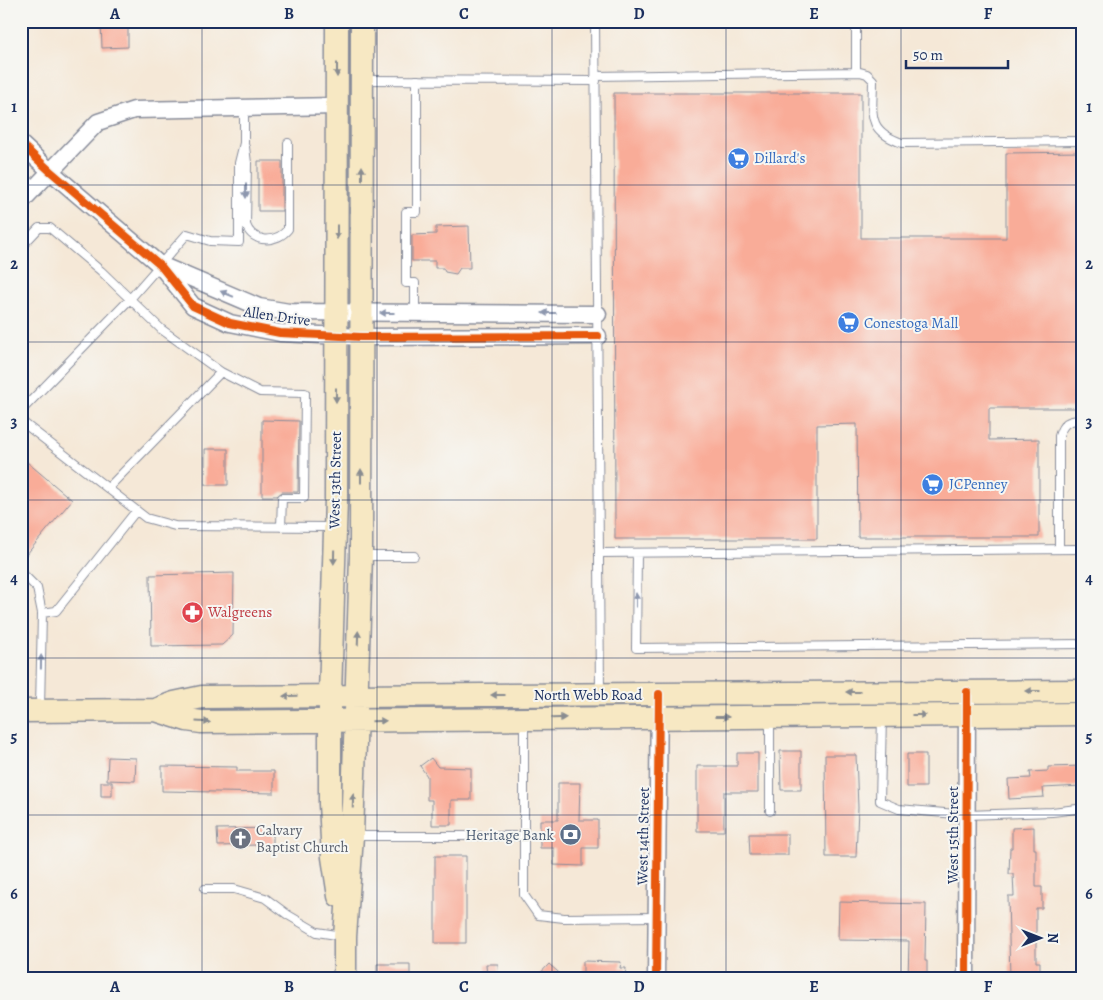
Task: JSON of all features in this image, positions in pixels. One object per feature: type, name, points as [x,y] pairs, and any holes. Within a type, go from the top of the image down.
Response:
[{"type":"main road","name":"West 13th Street","points":[[337,21],[335,527],[330,722],[342,836],[345,979]]},
{"type":"main road","name":"West 13th Street","points":[[342,836],[355,722],[361,556],[362,21]]},
{"type":"main road","name":"North Webb Road","points":[[156,710],[174,703],[202,697],[1082,691]]},
{"type":"main road","name":"North Webb Road","points":[[31,711],[156,710],[187,720],[201,722],[1082,714]]},
{"type":"street","points":[[21,202],[98,122],[134,110],[337,106]]},
{"type":"street","name":"Allen Drive","points":[[21,144],[160,265],[193,306],[230,323],[280,334],[361,338],[598,336]]},
{"type":"street","name":"Allen Drive","points":[[160,265],[259,307],[289,312],[598,314]]},
{"type":"street","name":"West 15th Street","points":[[966,692],[966,979]]},
{"type":"street","name":"West 14th Street","points":[[656,979],[659,694]]},
{"type":"lane","points":[[595,21],[600,695]]},
{"type":"lane","points":[[856,21],[856,72]]},
{"type":"lane","points":[[362,80],[596,78],[856,72],[867,74],[873,80],[873,120],[876,128],[888,138],[902,143],[1082,142]]},
{"type":"lane","points":[[415,313],[415,283],[406,283],[406,212],[417,212],[417,80]]},
{"type":"lane","points":[[244,108],[246,225],[254,238],[278,237],[284,234],[288,228],[288,143]]},
{"type":"lane","points":[[21,411],[130,299],[187,234],[210,241],[239,242],[239,163],[244,143]]},
{"type":"lane","points":[[21,247],[39,228],[50,228],[101,271],[161,329],[221,372],[260,392],[305,393],[304,498],[282,498],[281,528]]},
{"type":"lane","points":[[108,488],[221,372]]},
{"type":"lane","points":[[1058,549],[1058,436],[1061,427],[1067,422],[1082,420]]},
{"type":"lane","points":[[21,421],[146,518],[175,526],[335,527]]},
{"type":"lane","points":[[42,613],[56,611],[136,511]]},
{"type":"lane","points":[[599,553],[1082,549]]},
{"type":"lane","points":[[637,553],[636,648],[1082,644]]},
{"type":"lane","points":[[361,556],[414,556]]},
{"type":"lane","points":[[22,572],[37,588],[42,613],[31,711]]},
{"type":"lane","points":[[21,592],[22,572]]},
{"type":"lane","points":[[770,716],[770,811]]},
{"type":"lane","points":[[882,716],[880,801],[899,809],[967,815],[1052,812],[1077,809]]},
{"type":"lane","points":[[524,719],[524,895],[538,915],[564,918],[656,917]]},
{"type":"lane","points":[[342,836],[523,836]]},
{"type":"lane","points":[[205,889],[234,889],[265,898],[288,915],[317,932],[344,937]]},
{"type":"building","points":[[101,21],[128,21],[128,47],[102,48]]},
{"type":"building","name":"Conestoga Mall","points":[[614,93],[861,93],[861,238],[1006,238],[1006,153],[1082,152],[1082,408],[989,408],[989,440],[1039,439],[1039,537],[858,537],[857,424],[817,425],[817,539],[615,539]]},
{"type":"building","points":[[258,161],[282,161],[282,211],[258,211]]},
{"type":"building","points":[[469,226],[470,268],[460,268],[456,274],[445,272],[443,268],[435,268],[435,261],[412,261],[412,235],[436,234],[436,227]]},
{"type":"building","points":[[262,420],[299,421],[298,492],[282,492],[277,496],[262,496]]},
{"type":"building","points":[[205,449],[228,449],[228,485],[205,485]]},
{"type":"building","points":[[21,457],[72,500],[21,561]]},
{"type":"building","points":[[234,573],[233,635],[222,645],[151,646],[150,575]]},
{"type":"building","points":[[780,751],[801,751],[801,790],[781,790]]},
{"type":"building","points":[[737,753],[758,753],[758,792],[724,792],[724,831],[697,831],[697,766],[737,766]]},
{"type":"building","points":[[907,754],[926,754],[926,787],[907,787]]},
{"type":"building","points":[[825,755],[856,755],[858,808],[856,857],[826,857]]},
{"type":"building","points":[[108,757],[136,758],[135,781],[107,780]]},
{"type":"building","points":[[431,758],[438,767],[471,768],[471,800],[451,800],[451,825],[432,825],[432,800],[427,800],[427,776],[420,766]]},
{"type":"building","points":[[162,766],[237,767],[237,771],[274,771],[274,793],[162,791]]},
{"type":"building","points":[[1082,766],[1082,786],[1043,788],[1044,797],[1009,799],[1008,779],[1031,778],[1030,772],[1048,771],[1048,767]]},
{"type":"building","points":[[101,782],[112,782],[112,796],[101,796]]},
{"type":"building","points":[[558,783],[580,783],[579,820],[598,820],[598,848],[583,848],[583,866],[554,865],[554,848],[540,848],[540,820],[558,820]]},
{"type":"building","points":[[1034,827],[1036,887],[1042,887],[1042,908],[1036,908],[1036,962],[1040,962],[1040,979],[1010,979],[1008,896],[1014,896],[1013,874],[1009,874],[1012,828]]},
{"type":"building","points":[[273,828],[273,845],[269,845],[269,848],[258,848],[258,845],[218,846],[217,829]]},
{"type":"building","points":[[749,834],[788,834],[788,855],[750,855]]},
{"type":"building","points":[[435,856],[466,856],[466,943],[435,943]]},
{"type":"building","points":[[839,902],[926,904],[925,961],[927,961],[927,979],[908,979],[909,941],[838,940]]},
{"type":"building","points":[[583,961],[621,962],[620,968],[626,968],[625,979],[583,979]]},
{"type":"building","points":[[377,964],[410,964],[410,979],[377,979]]},
{"type":"building","points":[[486,964],[498,964],[499,979],[487,979]]},
{"type":"building","points":[[549,964],[566,979],[535,979]]},
{"type":"cycle path","points":[[21,144],[160,265],[193,306],[230,323],[280,333],[361,337],[598,336]]},
{"type":"cycle path","points":[[966,979],[967,692]]},
{"type":"cycle path","points":[[656,979],[659,694]]},
{"type":"place","name":"Dillard's","points":[[738,158]]},
{"type":"place","name":"Conestoga Mall","points":[[848,323]]},
{"type":"place","name":"JCPenney","points":[[933,484]]},
{"type":"place","name":"Walgreens","points":[[192,612]]},
{"type":"place","name":"Heritage Bank","points":[[570,835]]},
{"type":"place","name":"Calvary Baptist Church","points":[[240,839]]}]
